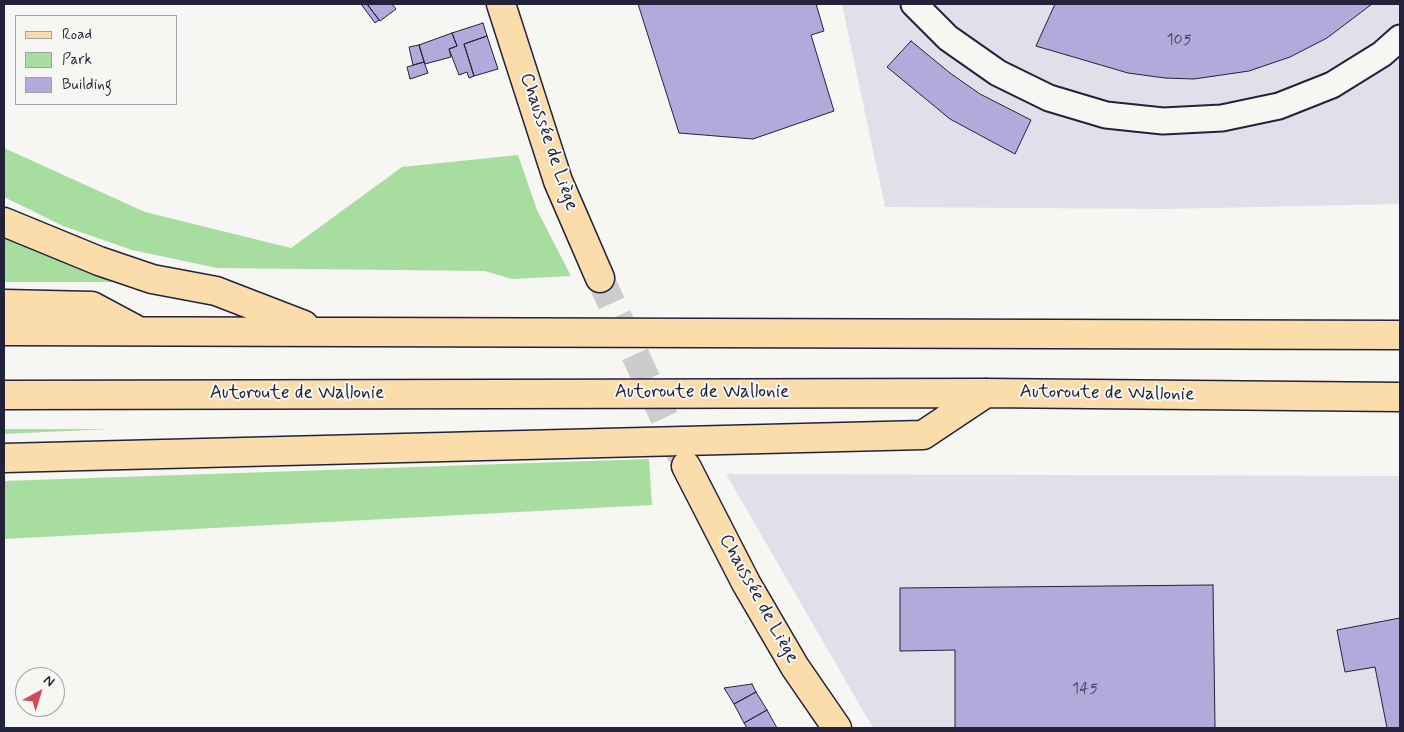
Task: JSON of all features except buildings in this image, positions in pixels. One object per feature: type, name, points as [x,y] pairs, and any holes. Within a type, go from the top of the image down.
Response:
[{"type":"main road","name":"Chaussée de Liège","points":[[501,4],[558,181],[600,278]]},
{"type":"main road","points":[[4,222],[49,242],[116,267],[152,279],[216,291],[318,331]]},
{"type":"main road","points":[[4,304],[92,306],[139,331]]},
{"type":"main road","points":[[4,331],[1400,335]]},
{"type":"main road","points":[[4,458],[923,435],[986,392]]},
{"type":"main road","name":"Autoroute de Wallonie","points":[[4,395],[986,392],[1400,397]]},
{"type":"main road","name":"Chaussée de Liège","points":[[686,466],[746,583],[795,666],[837,728]]},
{"type":"lane","points":[[914,4],[948,38],[998,73],[1049,98],[1106,115],[1163,121],[1222,118],[1279,106],[1332,85],[1382,54],[1400,38]]},
{"type":"shaded area","points":[[842,4],[1400,4],[1400,204],[1163,209],[885,207]]},
{"type":"shaded area","points":[[726,474],[1400,476],[1400,728],[873,728]]},
{"type":"green space","points":[[4,148],[145,212],[291,248],[402,167],[518,155],[537,210],[571,276],[512,279],[485,271],[217,268],[132,250],[63,226],[4,197]]},
{"type":"green space","points":[[4,229],[137,282],[4,282]]},
{"type":"green space","points":[[4,429],[109,429],[4,434]]},
{"type":"green space","points":[[649,459],[652,505],[4,539],[4,481]]},
{"type":"tunnel","points":[[600,278],[684,461]]}]
